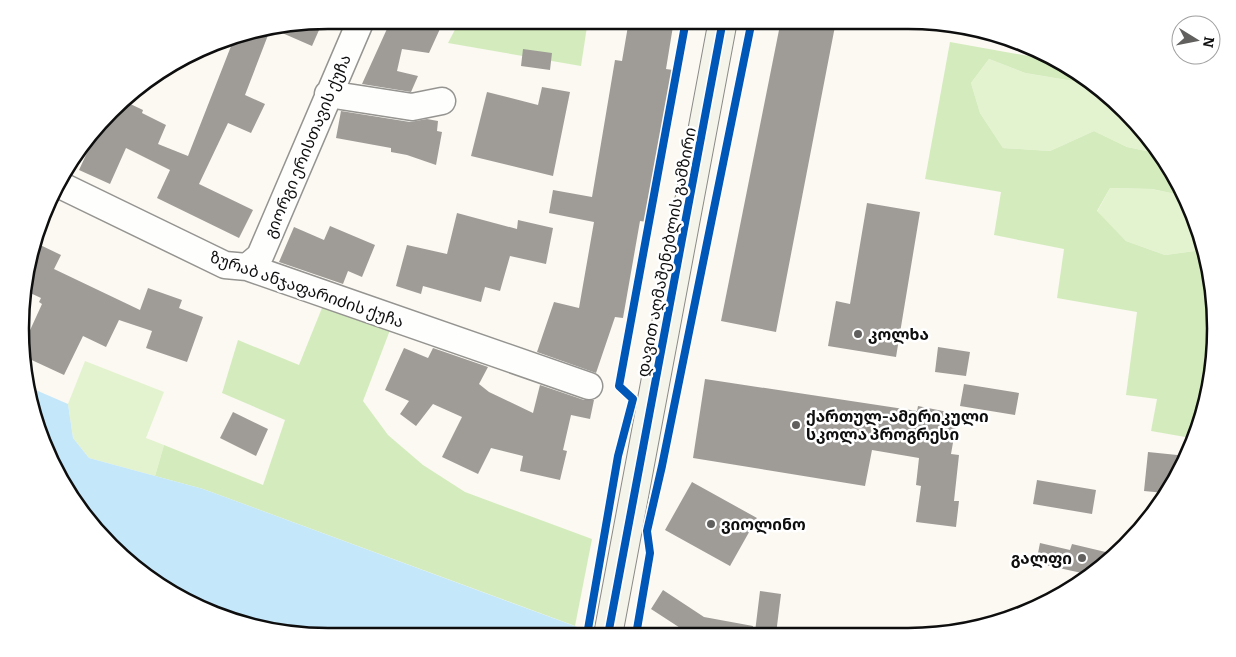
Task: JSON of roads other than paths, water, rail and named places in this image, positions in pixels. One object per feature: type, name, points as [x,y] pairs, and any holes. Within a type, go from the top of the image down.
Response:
[{"type":"main road","name":"დავით აღმაშენებლის გამზირი","points":[[609,628],[721,29]]},
{"type":"street","name":"გიორგი ერისთავის ქუჩა","points":[[247,267],[260,256],[357,29]]},
{"type":"street","points":[[328,94],[412,107],[442,101]]},
{"type":"street","name":"ზურაბ ანჯაფარიძის ქუჩა","points":[[65,186],[225,265],[247,267],[589,386]]},
{"type":"water","points":[[36,390],[68,404],[73,438],[89,458],[203,489],[580,628],[309,628],[251,618],[214,605],[162,578],[131,554],[103,526],[79,495],[60,461],[45,425]]},
{"type":"place","name":"კოლხა","points":[[858,334]]},
{"type":"place","name":"ქართულ-ამერიკული სკოლა პროგრესი","points":[[796,425]]},
{"type":"place","name":"ვიოლინო","points":[[711,524]]},
{"type":"place","name":"გალფი","points":[[1082,558]]}]
